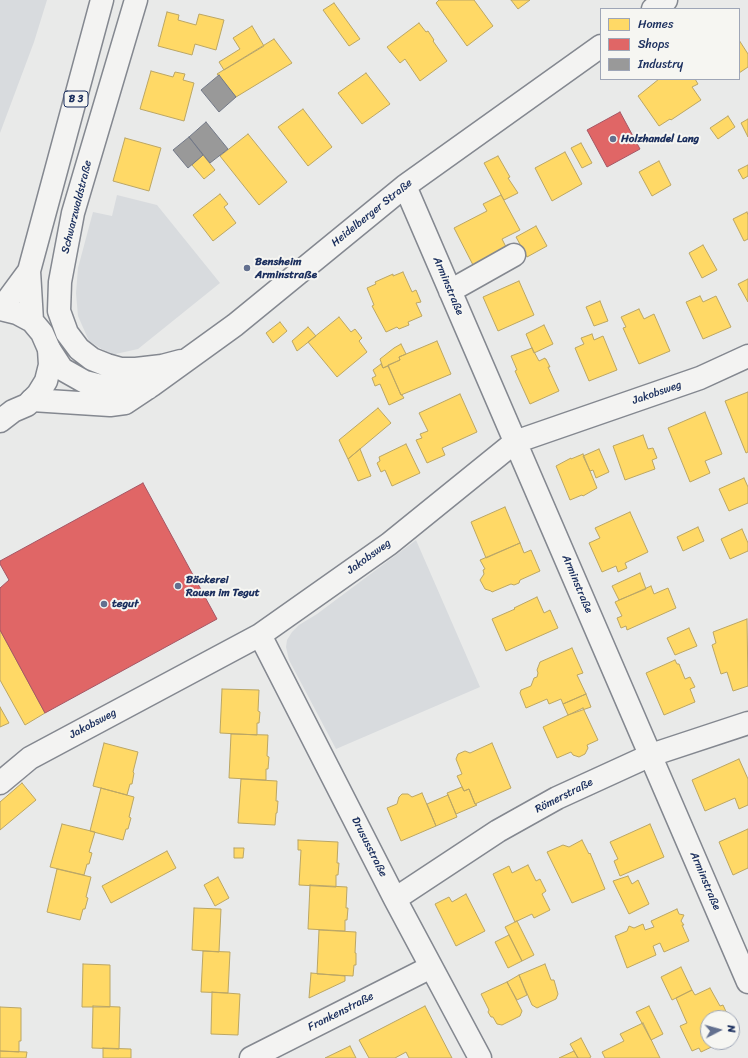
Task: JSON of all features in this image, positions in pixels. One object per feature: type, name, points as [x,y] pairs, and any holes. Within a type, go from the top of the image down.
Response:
[{"type":"street","name":"B 3","points":[[32,321],[29,271],[102,0]]},
{"type":"street","name":"Schwarzwaldstraße","points":[[136,0],[73,213],[61,276],[59,311],[67,333],[79,349],[92,359],[121,369],[162,366],[188,360]]},
{"type":"street","points":[[654,8],[666,0]]},
{"type":"street","name":"Heidelberger Straße","points":[[32,400],[110,405],[125,403],[188,360],[235,325],[405,186],[600,47]]},
{"type":"street","name":"Arminstraße","points":[[405,186],[748,982]]},
{"type":"street","points":[[450,291],[514,255]]},
{"type":"street","name":"B 3","points":[[4,415],[27,405],[38,394],[46,381],[50,365],[49,349],[42,333],[32,321],[17,313],[1,309],[29,271]]},
{"type":"street","points":[[49,349],[62,368],[85,382],[109,388],[148,388]]},
{"type":"street","name":"Jakobsweg","points":[[0,783],[30,758],[260,636],[389,544],[515,442],[700,378],[748,356]]},
{"type":"street","name":"Drususstraße","points":[[260,636],[395,899],[480,1058]]},
{"type":"street","name":"Römerstraße","points":[[395,899],[498,832],[557,798],[651,755],[748,723]]},
{"type":"street","name":"Frankenstraße","points":[[251,1058],[432,967]]},
{"type":"shaded area","points":[[0,0],[47,0],[34,42],[0,133]]},
{"type":"shaded area","points":[[117,195],[157,205],[220,283],[138,349],[111,355],[89,341],[78,316],[76,293],[78,268],[93,212],[112,216]]},
{"type":"shaded area","points":[[416,540],[480,687],[336,749],[289,660],[286,647],[287,640],[299,625],[317,614]]},
{"type":"building: Homes","points":[[439,0],[474,0],[493,26],[467,46],[436,3]]},
{"type":"building: Homes","points":[[511,0],[530,0],[518,9]]},
{"type":"building: Homes","points":[[334,3],[360,39],[349,46],[323,10]]},
{"type":"building: Homes","points":[[167,12],[179,15],[178,20],[196,25],[199,14],[224,20],[216,50],[195,44],[192,55],[158,46]]},
{"type":"building: Homes","points":[[419,23],[426,32],[428,31],[447,61],[420,81],[405,59],[400,63],[387,47]]},
{"type":"building: Homes","points":[[252,26],[264,46],[224,70],[219,62],[240,49],[233,38]]},
{"type":"building: Homes","points":[[274,39],[292,63],[236,97],[217,74]]},
{"type":"building: Homes","points":[[740,42],[748,54],[748,67],[740,72]]},
{"type":"building: Homes","points":[[151,71],[173,77],[175,72],[185,74],[183,80],[194,83],[184,121],[140,109]]},
{"type":"building: Homes","points":[[366,73],[390,104],[362,124],[338,93]]},
{"type":"building: Homes","points":[[658,80],[696,80],[698,84],[692,87],[701,100],[671,120],[670,119],[659,126],[638,96]]},
{"type":"building: Homes","points":[[303,109],[332,147],[308,166],[278,127]]},
{"type":"building: Homes","points":[[728,116],[735,127],[718,139],[710,128]]},
{"type":"building: Homes","points":[[748,119],[748,137],[741,123]]},
{"type":"building: Homes","points":[[248,134],[287,182],[259,205],[220,156]]},
{"type":"building: Homes","points":[[125,138],[161,148],[149,191],[113,181]]},
{"type":"building: Homes","points":[[581,143],[592,163],[582,168],[571,148]]},
{"type":"building: Homes","points":[[565,152],[582,184],[552,201],[535,168]]},
{"type":"building: Homes","points":[[203,155],[215,170],[204,179],[192,165]]},
{"type":"building: Homes","points":[[498,156],[510,177],[508,178],[518,193],[504,200],[484,163]]},
{"type":"building: Homes","points":[[659,161],[671,185],[652,196],[639,172]]},
{"type":"building: Homes","points":[[748,165],[748,176],[743,179],[738,170]]},
{"type":"building: Homes","points":[[220,194],[228,204],[224,207],[236,223],[213,241],[193,215]]},
{"type":"building: Homes","points":[[501,195],[520,230],[502,239],[506,247],[473,265],[454,228],[487,211],[483,204]]},
{"type":"building: Homes","points":[[747,212],[748,239],[744,241],[733,219]]},
{"type":"building: Homes","points":[[536,226],[547,246],[527,257],[516,237]]},
{"type":"building: Homes","points":[[703,245],[717,270],[702,278],[689,253]]},
{"type":"building: Homes","points":[[403,272],[412,292],[416,290],[421,302],[416,303],[422,316],[408,322],[409,325],[399,329],[397,327],[386,332],[372,306],[374,305],[367,288],[376,284],[375,282],[393,274],[393,276]]},
{"type":"building: Homes","points":[[748,279],[748,302],[738,284]]},
{"type":"building: Homes","points":[[519,281],[534,315],[498,331],[483,297]]},
{"type":"building: Homes","points":[[700,296],[703,302],[716,296],[731,327],[703,339],[686,302]]},
{"type":"building: Homes","points":[[600,301],[608,321],[594,326],[586,307]]},
{"type":"building: Homes","points":[[639,309],[644,319],[654,314],[670,351],[639,364],[623,328],[626,327],[621,317]]},
{"type":"building: Homes","points":[[339,317],[351,332],[355,329],[362,338],[359,341],[367,352],[337,377],[308,342]]},
{"type":"building: Homes","points":[[280,322],[287,331],[273,343],[266,333]]},
{"type":"building: Homes","points":[[544,325],[553,344],[534,353],[526,334]]},
{"type":"building: Homes","points":[[308,327],[316,336],[297,351],[292,341]]},
{"type":"building: Homes","points":[[592,334],[594,340],[603,336],[617,370],[589,381],[575,348],[584,344],[581,338]]},
{"type":"building: Homes","points":[[437,341],[451,374],[401,395],[388,365],[400,360],[399,357]]},
{"type":"building: Homes","points":[[401,344],[406,354],[399,357],[400,360],[383,368],[380,359]]},
{"type":"building: Homes","points":[[532,348],[539,361],[545,358],[546,359],[559,391],[530,404],[515,371],[517,370],[511,356]]},
{"type":"building: Homes","points":[[381,364],[383,368],[388,366],[401,395],[404,398],[389,405],[380,384],[375,386],[372,378],[376,376],[373,370]]},
{"type":"building: Homes","points":[[748,392],[748,452],[746,453],[725,401]]},
{"type":"building: Homes","points":[[460,394],[477,432],[442,448],[445,455],[427,463],[416,440],[422,438],[420,434],[428,431],[419,413]]},
{"type":"building: Homes","points":[[378,408],[391,423],[348,459],[339,440]]},
{"type":"building: Homes","points":[[705,412],[722,454],[705,461],[710,473],[690,482],[668,428]]},
{"type":"building: Homes","points":[[643,435],[648,449],[653,448],[657,458],[652,460],[655,469],[625,480],[613,446]]},
{"type":"building: Homes","points":[[406,444],[420,473],[392,486],[385,470],[381,472],[377,463],[380,461],[379,457]]},
{"type":"building: Homes","points":[[360,449],[371,476],[358,481],[348,459]]},
{"type":"building: Homes","points":[[599,449],[609,472],[596,478],[593,470],[590,471],[583,456]]},
{"type":"building: Homes","points":[[583,454],[597,488],[583,496],[582,495],[570,500],[556,466],[571,458]]},
{"type":"building: Homes","points":[[744,478],[748,487],[748,503],[729,511],[719,489]]},
{"type":"building: Homes","points":[[505,507],[520,543],[486,558],[471,522]]},
{"type":"building: Homes","points":[[630,512],[648,552],[625,563],[627,568],[618,572],[616,566],[602,572],[589,543],[600,538],[595,528]]},
{"type":"building: Homes","points":[[698,527],[704,541],[683,551],[677,537]]},
{"type":"building: Homes","points":[[742,529],[748,543],[748,551],[730,559],[721,539]]},
{"type":"building: Homes","points":[[520,543],[524,553],[531,550],[540,571],[520,580],[519,583],[514,585],[511,584],[492,592],[485,589],[480,580],[484,574],[483,570],[485,569],[480,560]]},
{"type":"building: Homes","points":[[640,573],[646,589],[619,600],[612,586]]},
{"type":"building: Homes","points":[[651,586],[654,594],[668,588],[676,608],[627,630],[626,626],[621,628],[617,618],[622,616],[615,602]]},
{"type":"building: Homes","points":[[537,597],[544,613],[550,610],[558,628],[506,651],[492,619]]},
{"type":"building: Homes","points":[[747,619],[748,686],[733,691],[727,672],[721,674],[712,645],[716,643],[713,632]]},
{"type":"building: Homes","points":[[689,628],[697,646],[675,655],[667,638]]},
{"type":"building: Homes","points":[[0,630],[45,713],[25,725],[0,680]]},
{"type":"building: Homes","points":[[572,648],[583,673],[577,675],[586,694],[563,704],[561,699],[549,704],[547,699],[526,708],[520,693],[521,690],[531,686],[534,678],[537,677],[537,670],[540,662]]},
{"type":"building: Homes","points":[[675,660],[677,664],[679,664],[685,679],[690,677],[695,687],[690,689],[695,702],[664,715],[646,673]]},
{"type":"building: Homes","points":[[222,689],[259,690],[258,711],[260,712],[259,723],[257,723],[257,735],[220,733]]},
{"type":"building: Homes","points":[[586,694],[591,707],[568,715],[563,704]]},
{"type":"building: Homes","points":[[0,707],[9,723],[0,727]]},
{"type":"building: Homes","points":[[583,708],[598,740],[587,745],[588,748],[585,754],[579,757],[573,755],[571,752],[557,758],[543,727]]},
{"type":"building: Homes","points":[[231,734],[268,735],[267,756],[269,757],[268,769],[266,769],[266,780],[229,778]]},
{"type":"building: Homes","points":[[104,743],[138,752],[133,772],[132,784],[130,784],[127,795],[93,786]]},
{"type":"building: Homes","points":[[492,743],[511,788],[475,804],[469,789],[464,791],[457,776],[462,774],[456,759],[458,754],[465,751],[470,753]]},
{"type":"building: Homes","points":[[739,759],[748,779],[748,805],[739,809],[735,798],[705,811],[692,780]]},
{"type":"building: Homes","points":[[241,779],[277,781],[276,801],[278,801],[275,825],[238,823]]},
{"type":"building: Homes","points":[[22,783],[36,800],[0,830],[0,802]]},
{"type":"building: Homes","points":[[462,787],[464,791],[469,789],[475,804],[477,805],[456,814],[447,793]]},
{"type":"building: Homes","points":[[101,788],[134,797],[129,817],[131,818],[123,840],[90,831]]},
{"type":"building: Homes","points":[[422,793],[436,826],[401,841],[387,808],[397,804],[399,797],[402,794],[408,794],[412,797]]},
{"type":"building: Homes","points":[[448,795],[457,817],[436,826],[427,804]]},
{"type":"building: Homes","points":[[62,824],[95,832],[89,852],[92,853],[84,875],[50,867]]},
{"type":"building: Homes","points":[[650,824],[664,857],[620,876],[614,861],[618,859],[610,842]]},
{"type":"building: Homes","points":[[748,829],[748,868],[733,875],[719,842]]},
{"type":"building: Homes","points":[[298,840],[338,842],[337,863],[339,863],[338,875],[336,875],[336,887],[299,885],[301,850],[298,850]]},
{"type":"building: Homes","points":[[582,840],[589,854],[590,853],[605,889],[572,903],[547,852],[563,845],[569,847]]},
{"type":"building: Homes","points":[[234,848],[244,848],[243,858],[234,858]]},
{"type":"building: Homes","points":[[167,851],[176,868],[111,903],[102,886]]},
{"type":"building: Homes","points":[[528,865],[536,881],[540,879],[546,891],[542,894],[550,910],[534,918],[532,914],[515,922],[493,874],[509,866],[512,873]]},
{"type":"building: Homes","points":[[57,869],[91,877],[86,897],[88,898],[80,920],[47,912]]},
{"type":"building: Homes","points":[[628,876],[632,884],[638,880],[649,904],[629,914],[613,881]]},
{"type":"building: Homes","points":[[218,877],[229,898],[215,906],[204,885]]},
{"type":"building: Homes","points":[[310,885],[347,887],[346,908],[348,908],[347,920],[345,920],[345,931],[308,929]]},
{"type":"building: Homes","points":[[466,894],[485,931],[456,946],[435,904],[449,897],[452,902]]},
{"type":"building: Homes","points":[[194,908],[221,909],[219,952],[192,950]]},
{"type":"building: Homes","points":[[677,909],[679,914],[684,915],[681,921],[684,925],[682,925],[689,941],[664,952],[660,943],[653,946],[656,955],[627,968],[615,936],[627,931],[629,926],[634,928],[643,924],[645,930],[654,927],[651,921]]},
{"type":"building: Homes","points":[[517,921],[534,955],[522,961],[505,927]]},
{"type":"building: Homes","points":[[319,930],[356,932],[356,965],[354,965],[353,976],[317,974]]},
{"type":"building: Homes","points":[[509,935],[522,961],[508,968],[495,942]]},
{"type":"building: Homes","points":[[203,951],[230,952],[228,993],[201,992]]},
{"type":"building: Homes","points":[[83,964],[110,965],[110,1007],[82,1007]]},
{"type":"building: Homes","points":[[545,964],[551,980],[554,980],[558,994],[556,999],[537,1008],[532,1005],[519,975]]},
{"type":"building: Homes","points":[[681,967],[692,990],[672,1000],[661,977]]},
{"type":"building: Homes","points":[[311,973],[345,976],[345,981],[309,998]]},
{"type":"building: Homes","points":[[519,975],[527,995],[517,1000],[507,982]]},
{"type":"building: Homes","points":[[507,982],[522,1011],[520,1016],[502,1025],[497,1024],[493,1017],[491,1017],[481,994]]},
{"type":"building: Homes","points":[[710,988],[720,1006],[723,1005],[725,1010],[700,1010],[700,1050],[699,1048],[692,1051],[680,1026],[687,1023],[676,998],[692,990],[695,995]]},
{"type":"building: Homes","points":[[212,992],[240,994],[238,1035],[211,1034]]},
{"type":"building: Homes","points":[[93,1006],[120,1007],[119,1049],[92,1048]]},
{"type":"building: Homes","points":[[425,1006],[452,1058],[409,1058],[406,1052],[395,1058],[369,1058],[359,1040]]},
{"type":"building: Homes","points":[[649,1006],[663,1034],[651,1040],[636,1012]]},
{"type":"building: Homes","points":[[0,1007],[21,1008],[21,1041],[19,1041],[19,1052],[0,1051]]},
{"type":"building: Homes","points":[[643,1023],[660,1058],[605,1058],[602,1052],[624,1041],[620,1034]]},
{"type":"building: Homes","points":[[581,1038],[591,1057],[589,1058],[578,1058],[570,1044]]},
{"type":"building: Homes","points":[[350,1046],[356,1058],[325,1058]]},
{"type":"building: Homes","points":[[103,1048],[131,1049],[131,1058],[103,1058]]},
{"type":"building: Homes","points":[[0,1051],[27,1052],[26,1058],[0,1058]]},
{"type":"building: Homes","points":[[574,1051],[578,1058],[559,1058]]},
{"type":"building: Shops","name":"Holzhandel Lang","points":[[620,112],[640,149],[607,167],[587,130]]},
{"type":"building: Shops","name":"tegut","points":[[143,483],[217,619],[45,713],[0,630],[0,588],[9,580],[0,564],[0,561]]},
{"type":"building: Industry","points":[[219,75],[236,97],[219,112],[201,90]]},
{"type":"building: Industry","points":[[206,122],[228,149],[210,163],[189,137]]},
{"type":"building: Industry","points":[[189,137],[203,155],[188,168],[173,150]]},
{"type":"place","name":"Holzhandel Lang","points":[[613,139]]},
{"type":"place","name":"Bensheim Arminstraße","points":[[247,268]]},
{"type":"place","name":"Bäckerei Rauen im Tegut","points":[[178,586]]},
{"type":"place","name":"tegut","points":[[104,604]]}]
